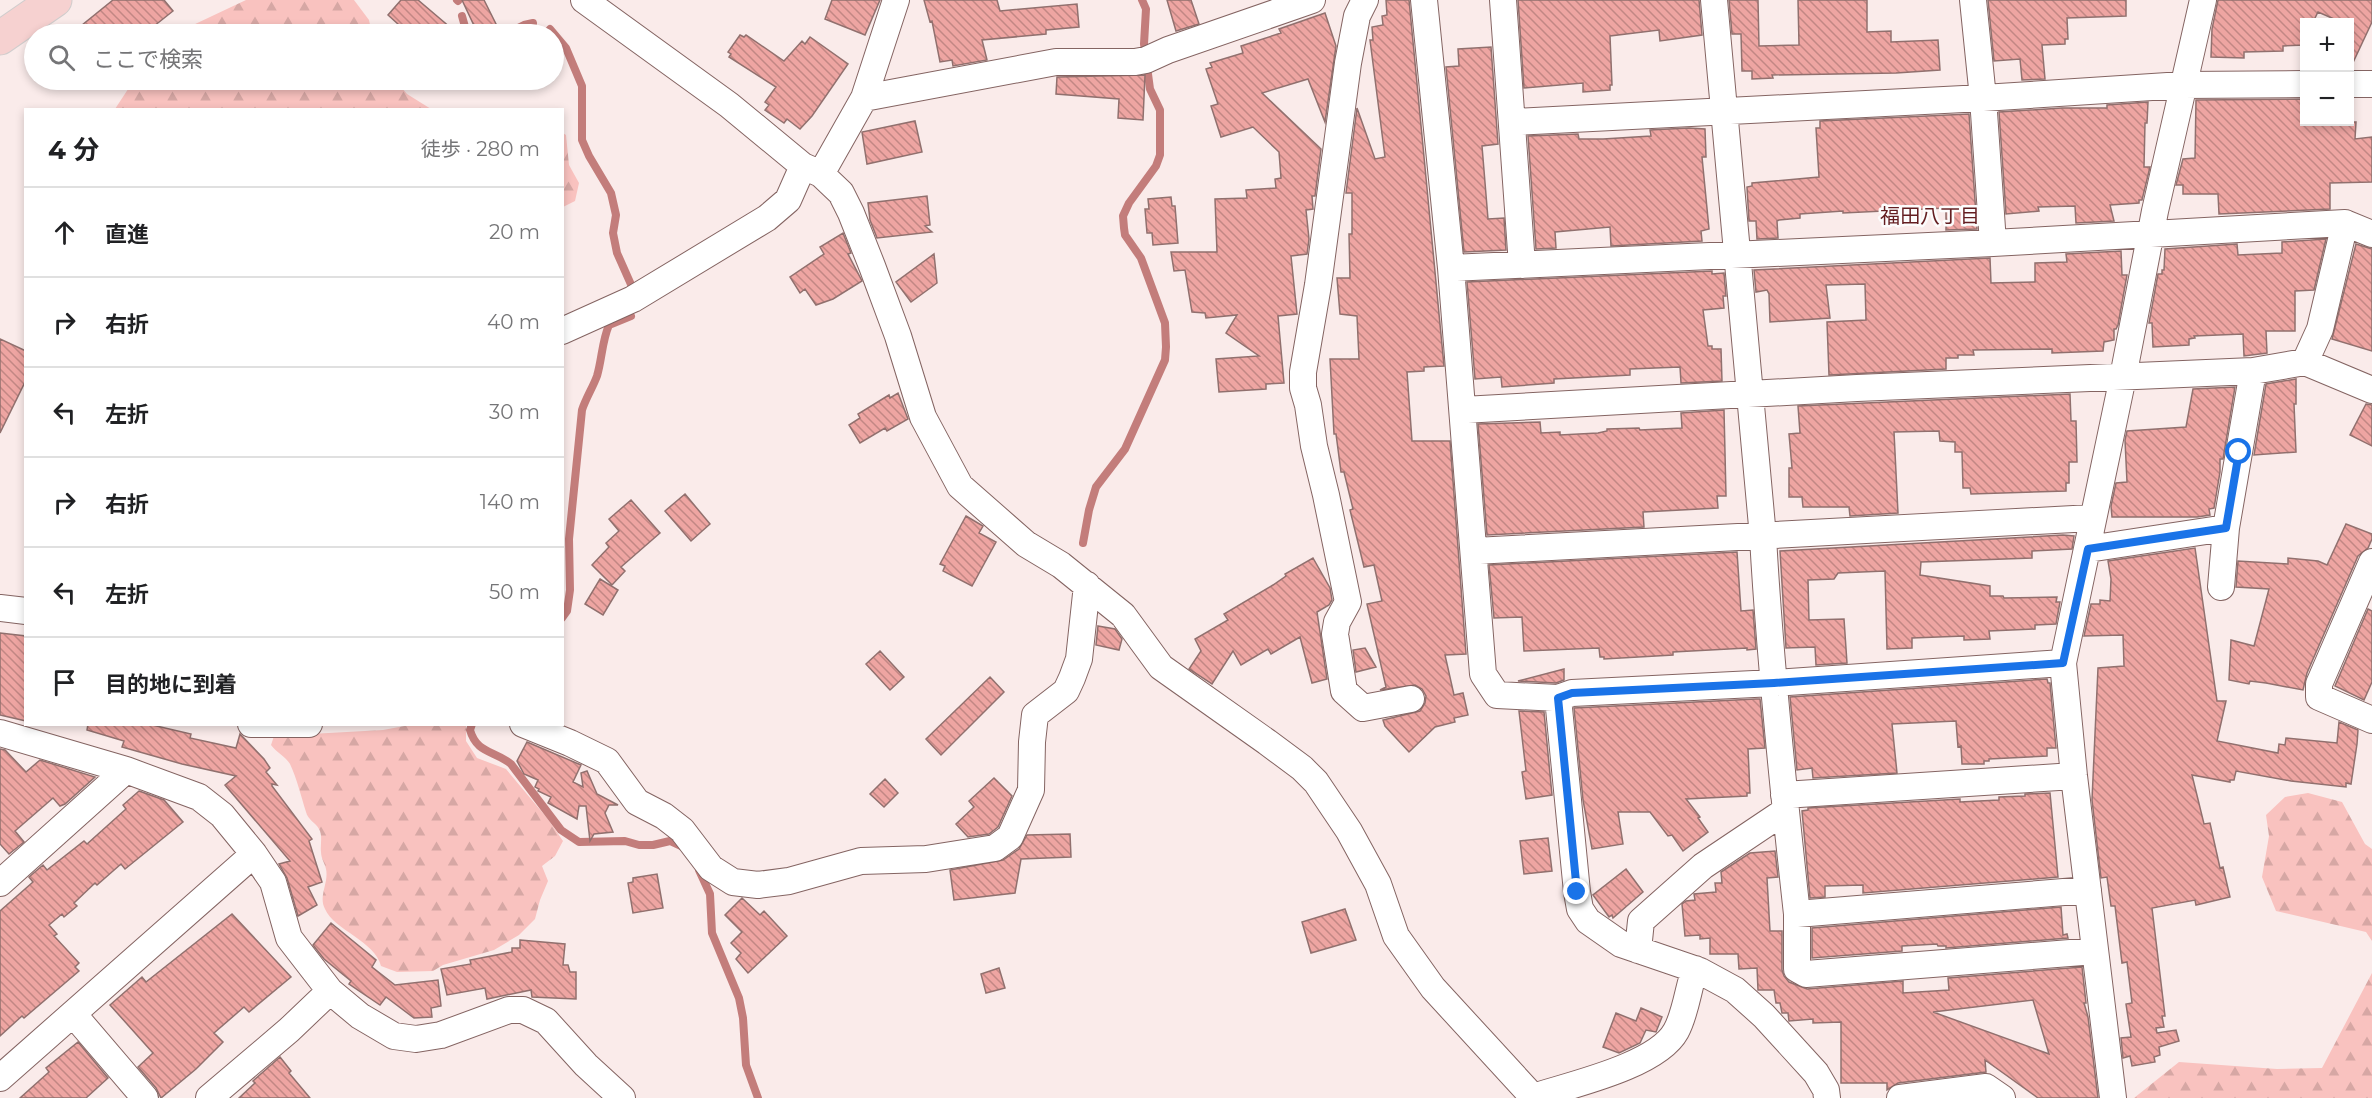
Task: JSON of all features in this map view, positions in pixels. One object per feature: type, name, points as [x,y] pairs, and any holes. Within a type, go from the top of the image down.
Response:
[{"type":"main road","points":[[0,38],[55,0]]},
{"type":"street","points":[[584,0],[729,105],[841,193],[851,213],[898,336],[923,417],[960,486],[1026,544],[1061,565],[1124,615],[1161,667],[1267,741],[1316,782],[1349,831],[1378,884],[1396,936],[1433,988],[1533,1097],[1613,1073],[1635,1064],[1662,1046],[1676,1032],[1695,969]]},
{"type":"street","points":[[564,330],[633,299],[767,218],[788,200],[864,98],[896,0]]},
{"type":"street","points":[[864,98],[1056,62],[1146,60],[1168,50],[1312,0]]},
{"type":"street","points":[[1365,0],[1357,16],[1348,63],[1318,285],[1303,372],[1303,388],[1348,602],[1337,622],[1335,634],[1344,691],[1363,708],[1411,699]]},
{"type":"street","points":[[1424,0],[1451,268],[1483,674],[1497,695],[1558,698],[1572,693],[1774,683],[2063,663]]},
{"type":"street","points":[[1503,0],[1522,265]]},
{"type":"street","points":[[1714,0],[1748,394],[1763,537],[1784,803],[1797,914],[1797,969],[1806,974],[2095,951]]},
{"type":"street","points":[[1972,0],[1983,98],[1993,243]]},
{"type":"street","points":[[2113,1098],[2074,776],[2063,663],[2151,233],[2203,0]]},
{"type":"street","points":[[1513,122],[1983,98],[2183,85],[2300,84]]},
{"type":"street","points":[[2354,84],[2372,84]]},
{"type":"street","points":[[1451,268],[1993,243],[2344,223],[2372,234]]},
{"type":"street","points":[[2305,362],[2320,329],[2344,223]]},
{"type":"street","points":[[1463,410],[1748,394],[2253,371],[2305,362],[2372,390]]},
{"type":"street","points":[[2222,586],[2226,528],[2253,371]]},
{"type":"street","points":[[1475,551],[2092,518]]},
{"type":"street","points":[[2088,549],[2226,528]]},
{"type":"street","points":[[2371,565],[2331,652],[2319,684],[2319,697],[2372,720]]},
{"type":"street","points":[[528,726],[607,760],[637,802],[664,816],[682,830],[711,868],[733,882],[758,885],[789,881],[861,861],[926,859],[995,848],[1010,837],[1031,790],[1035,715],[1066,691],[1079,659],[1087,585]]},
{"type":"street","points":[[0,608],[24,610]]},
{"type":"street","points":[[1558,698],[1580,909],[1588,921],[1621,944],[1695,969],[1735,990],[1764,1016],[1816,1073],[1826,1090],[1827,1098]]},
{"type":"street","points":[[0,733],[126,770],[199,797],[222,815],[254,854],[273,882],[289,938],[330,991],[360,1017],[394,1036],[416,1040],[441,1035],[509,1010],[523,1010],[546,1021],[586,1065],[622,1098]]},
{"type":"street","points":[[0,884],[126,770]]},
{"type":"street","points":[[1638,950],[1641,921],[1703,866],[1784,803],[2074,776]]},
{"type":"street","points":[[0,1078],[254,854]]},
{"type":"street","points":[[1797,914],[2088,890]]},
{"type":"street","points":[[209,1098],[290,1030],[330,991]]},
{"type":"street","points":[[74,1014],[145,1098]]},
{"type":"street","points":[[1899,1098],[1986,1087],[2002,1098]]},
{"type":"green space","points":[[246,0],[354,0],[370,24],[195,24]]},
{"type":"green space","points":[[127,90],[404,90],[429,108],[116,108]]},
{"type":"green space","points":[[564,134],[569,165],[579,183],[575,201],[564,206]]},
{"type":"green space","points":[[404,726],[466,726],[466,741],[477,758],[506,769],[563,841],[555,856],[542,866],[548,881],[535,919],[519,935],[494,950],[443,965],[433,971],[397,972],[381,966],[371,950],[337,923],[325,909],[323,899],[327,874],[321,854],[320,832],[307,815],[290,764],[271,745],[274,736],[383,730]]},
{"type":"green space","points":[[2308,793],[2342,802],[2365,844],[2372,849],[2372,941],[2366,932],[2276,911],[2262,877],[2269,836],[2266,815],[2285,797]]},
{"type":"green space","points":[[2372,973],[2372,1098],[2134,1098],[2179,1062],[2277,1069],[2322,1068]]},
{"type":"building","points":[[113,0],[164,0],[173,11],[157,24],[83,24]]},
{"type":"building","points":[[401,0],[418,0],[446,24],[398,24],[388,15]]},
{"type":"building","points":[[462,0],[484,0],[496,24],[473,24]]},
{"type":"building","points":[[832,0],[880,0],[865,35],[825,19]]},
{"type":"building","points":[[924,0],[997,0],[1000,11],[1077,4],[1079,27],[1046,30],[1046,34],[982,40],[987,60],[953,66],[952,60],[940,62],[932,21],[930,22]]},
{"type":"building","points":[[1167,0],[1191,0],[1199,24],[1176,31]]},
{"type":"building","points":[[1386,0],[1409,0],[1444,366],[1424,367],[1424,371],[1407,372],[1412,441],[1450,441],[1466,654],[1445,655],[1454,695],[1463,693],[1468,715],[1454,718],[1455,722],[1435,727],[1409,752],[1385,726],[1383,720],[1420,711],[1426,696],[1422,689],[1415,685],[1380,690],[1386,687],[1367,604],[1382,601],[1374,565],[1364,567],[1350,510],[1353,509],[1344,472],[1341,472],[1336,434],[1334,434],[1330,359],[1359,359],[1357,316],[1340,314],[1337,278],[1350,278],[1349,234],[1352,234],[1352,193],[1346,193],[1357,108],[1375,159],[1385,157],[1370,40],[1373,40],[1372,27],[1383,25],[1382,16],[1387,15]]},
{"type":"building","points":[[1518,0],[1699,0],[1702,35],[1660,41],[1659,30],[1610,36],[1612,85],[1610,85],[1610,90],[1583,92],[1583,83],[1524,88]]},
{"type":"building","points":[[1729,0],[1758,0],[1759,46],[1799,45],[1798,0],[1867,0],[1867,32],[1891,31],[1891,42],[1938,40],[1940,70],[1772,75],[1773,78],[1752,79],[1752,71],[1742,71],[1741,34],[1732,34]]},
{"type":"building","points":[[1988,0],[2126,0],[2126,16],[2067,18],[2068,39],[2065,39],[2065,44],[2042,45],[2045,79],[2022,80],[2020,59],[1994,61]]},
{"type":"building","points":[[2218,0],[2372,0],[2372,22],[2354,60],[2354,18],[2332,18],[2318,12],[2315,18],[2300,18],[2300,45],[2283,46],[2283,51],[2244,52],[2244,58],[2211,57],[2212,29]]},
{"type":"building","points":[[1325,13],[1336,46],[1325,122],[1308,79],[1262,93],[1321,149],[1315,196],[1312,196],[1313,209],[1306,210],[1309,239],[1307,254],[1291,256],[1297,314],[1278,316],[1284,383],[1266,384],[1266,389],[1219,392],[1216,359],[1259,356],[1226,333],[1237,315],[1206,318],[1205,313],[1192,312],[1185,270],[1174,271],[1171,252],[1217,252],[1215,199],[1247,198],[1246,190],[1276,188],[1275,179],[1281,178],[1279,152],[1253,127],[1221,137],[1211,106],[1218,104],[1206,69],[1212,67],[1210,63],[1243,53],[1241,46],[1281,33],[1279,29]]},
{"type":"building","points":[[740,35],[744,37],[746,35],[784,61],[802,41],[805,44],[810,37],[848,64],[812,116],[800,129],[787,119],[784,123],[765,110],[769,105],[765,102],[776,87],[729,57],[731,54],[728,52]]},
{"type":"building","points":[[1491,47],[1498,144],[1482,146],[1488,219],[1504,218],[1506,250],[1464,252],[1446,67],[1459,66],[1458,49]]},
{"type":"building","points":[[1145,75],[1143,120],[1118,118],[1119,99],[1056,94],[1057,77]]},
{"type":"building","points":[[2300,99],[2300,126],[2354,126],[2356,122],[2355,139],[2372,137],[2372,182],[2330,183],[2330,209],[2219,214],[2218,194],[2183,194],[2183,185],[2176,185],[2183,159],[2195,158],[2196,100]]},
{"type":"building","points":[[2148,102],[2144,167],[2150,167],[2142,200],[2139,200],[2139,203],[2110,205],[2114,221],[2076,223],[2075,206],[2038,207],[2039,211],[2006,214],[1999,112],[2107,108],[2107,105]]},
{"type":"building","points":[[1969,114],[1977,229],[1946,230],[1946,208],[1843,213],[1843,211],[1800,214],[1800,218],[1779,220],[1777,221],[1778,238],[1757,239],[1756,221],[1749,221],[1747,187],[1752,186],[1752,183],[1819,177],[1816,128],[1820,128],[1820,121]]},
{"type":"building","points":[[915,121],[922,152],[867,164],[862,132]]},
{"type":"building","points":[[1705,129],[1706,157],[1702,157],[1709,229],[1701,231],[1702,241],[1611,246],[1610,227],[1555,232],[1556,248],[1536,249],[1528,136],[1578,134],[1579,139],[1603,139],[1651,136],[1650,130]]},
{"type":"building","points":[[927,196],[930,225],[925,226],[932,232],[877,238],[870,220],[868,203]]},
{"type":"building","points":[[1171,197],[1172,206],[1175,206],[1178,243],[1153,245],[1152,233],[1147,233],[1145,209],[1149,209],[1148,199]]},
{"type":"building","points":[[843,233],[851,253],[848,254],[862,281],[833,299],[816,305],[805,289],[800,293],[790,277],[824,254],[820,247]]},
{"type":"building","points":[[2326,239],[2314,290],[2295,291],[2295,331],[2266,331],[2267,353],[2244,356],[2243,334],[2194,336],[2195,338],[2189,339],[2189,345],[2153,347],[2152,323],[2149,323],[2158,274],[2162,274],[2164,270],[2165,249],[2237,244],[2238,255],[2282,253],[2282,242]]},
{"type":"building","points":[[2356,244],[2372,249],[2372,351],[2332,339]]},
{"type":"building","points":[[2121,251],[2122,275],[2127,275],[2118,325],[2114,329],[2114,340],[2104,342],[2103,351],[2052,353],[2052,349],[1973,350],[1974,355],[1946,358],[1946,369],[1829,375],[1827,322],[1866,320],[1865,284],[1826,285],[1830,318],[1770,322],[1769,294],[1767,290],[1756,292],[1754,270],[1990,258],[1991,283],[2035,282],[2035,263],[2067,262],[2066,254]]},
{"type":"building","points":[[934,254],[937,283],[911,302],[896,282]]},
{"type":"building","points":[[1712,271],[1712,274],[1724,273],[1726,296],[1723,296],[1724,308],[1703,310],[1708,346],[1712,346],[1712,349],[1721,349],[1722,381],[1681,383],[1680,367],[1630,369],[1630,375],[1554,379],[1554,383],[1502,387],[1501,377],[1475,379],[1467,282]]},
{"type":"building","points":[[0,339],[24,350],[24,384],[0,433]]},
{"type":"building","points":[[2296,379],[2296,404],[2294,404],[2296,452],[2254,455],[2266,384]]},
{"type":"building","points":[[2235,387],[2223,459],[2220,459],[2214,508],[2209,509],[2210,515],[2112,517],[2111,506],[2116,483],[2127,482],[2125,440],[2127,431],[2186,427],[2193,389]]},
{"type":"building","points":[[898,393],[908,419],[887,431],[885,428],[860,443],[849,425],[860,418],[858,414],[889,395],[890,398]]},
{"type":"building","points":[[2070,394],[2071,421],[2076,421],[2077,462],[2069,462],[2069,483],[2066,483],[2066,491],[1971,494],[1970,488],[1963,488],[1962,452],[1955,452],[1955,442],[1940,441],[1939,431],[1894,432],[1898,513],[1850,516],[1849,507],[1803,507],[1802,497],[1789,497],[1789,468],[1792,468],[1789,434],[1800,433],[1798,406]]},
{"type":"building","points":[[2366,404],[2372,405],[2372,446],[2350,435]]},
{"type":"building","points":[[1724,410],[1726,496],[1717,496],[1718,508],[1643,512],[1644,527],[1487,535],[1478,424],[1540,422],[1541,433],[1560,432],[1560,435],[1598,433],[1607,431],[1607,429],[1682,428],[1681,413]]},
{"type":"building","points":[[685,494],[710,524],[691,541],[665,511]]},
{"type":"building","points":[[631,500],[660,533],[621,567],[625,571],[612,585],[592,565],[609,547],[606,543],[619,531],[609,519]]},
{"type":"building","points":[[966,516],[983,526],[979,533],[996,542],[972,586],[943,571],[945,566],[940,564]]},
{"type":"building","points":[[2346,524],[2372,534],[2372,539],[2368,548],[2358,556],[2307,673],[2303,690],[2266,683],[2250,681],[2249,684],[2229,680],[2231,640],[2254,646],[2269,589],[2236,587],[2238,561],[2288,564],[2288,558],[2318,561],[2327,565]]},
{"type":"building","points":[[2074,536],[2072,549],[2032,551],[2032,558],[1921,562],[1920,575],[1990,586],[1990,596],[2057,597],[2056,602],[2060,602],[2056,624],[2035,625],[2035,629],[1989,631],[1990,639],[1964,640],[1964,636],[1912,638],[1912,648],[1887,649],[1885,571],[1838,573],[1834,579],[1808,580],[1809,620],[1844,619],[1847,663],[1816,665],[1815,647],[1786,648],[1780,551]]},
{"type":"building","points":[[2195,548],[2217,701],[2226,701],[2217,741],[2278,753],[2279,744],[2285,745],[2286,738],[2337,743],[2339,722],[2358,730],[2357,744],[2351,784],[2346,783],[2346,787],[2291,781],[2236,771],[2234,780],[2230,782],[2192,775],[2204,824],[2210,823],[2220,868],[2223,867],[2230,897],[2196,905],[2195,900],[2152,908],[2165,1016],[2162,1016],[2164,1027],[2156,1028],[2157,1033],[2176,1030],[2179,1041],[2159,1047],[2160,1055],[2154,1057],[2155,1062],[2132,1066],[2130,1056],[2123,1058],[2121,1038],[2131,1037],[2126,1004],[2132,1003],[2127,962],[2122,963],[2115,906],[2111,906],[2107,877],[2101,878],[2092,800],[2098,668],[2124,666],[2123,635],[2084,636],[2091,604],[2100,604],[2100,600],[2110,601],[2111,579],[2108,561]]},
{"type":"building","points":[[1737,552],[1741,611],[1753,610],[1756,649],[1673,652],[1673,655],[1604,659],[1600,657],[1599,648],[1524,651],[1522,617],[1494,618],[1489,565]]},
{"type":"building","points":[[1313,558],[1330,588],[1332,600],[1329,605],[1317,612],[1327,679],[1312,683],[1300,637],[1271,654],[1268,649],[1241,665],[1233,651],[1212,684],[1189,669],[1201,651],[1195,639],[1228,620],[1224,614]]},
{"type":"building","points":[[600,579],[618,590],[603,615],[585,604]]},
{"type":"building","points":[[2368,609],[2372,611],[2372,682],[2364,700],[2335,686]]},
{"type":"building","points":[[1098,626],[1115,629],[1122,639],[1119,650],[1096,645]]},
{"type":"building","points":[[0,633],[24,636],[24,721],[0,715]]},
{"type":"building","points":[[1365,648],[1376,667],[1356,672],[1353,650]]},
{"type":"building","points":[[880,651],[904,677],[890,690],[866,664]]},
{"type":"building","points":[[1564,669],[1564,680],[1556,683],[1518,681]]},
{"type":"building","points":[[990,677],[1004,692],[941,755],[926,739]]},
{"type":"building","points":[[2047,679],[2050,683],[2056,748],[2047,748],[2047,756],[1989,759],[1989,761],[1984,761],[1984,764],[1962,764],[1956,721],[1892,724],[1897,773],[1813,778],[1812,768],[1797,770],[1790,697]]},
{"type":"building","points":[[1760,699],[1765,748],[1748,749],[1750,793],[1747,793],[1747,796],[1686,799],[1708,832],[1683,851],[1672,835],[1668,836],[1650,812],[1618,812],[1623,844],[1592,849],[1583,800],[1574,708]]},
{"type":"building","points":[[1519,711],[1544,712],[1552,795],[1526,799],[1522,772],[1526,771]]},
{"type":"building","points":[[88,726],[157,726],[191,734],[190,738],[236,748],[240,734],[264,759],[270,768],[266,772],[277,785],[272,784],[272,786],[312,839],[309,841],[322,882],[308,887],[317,905],[298,916],[287,878],[279,864],[290,861],[225,785],[236,776],[122,747],[124,741],[87,730]]},
{"type":"building","points":[[527,742],[581,765],[573,782],[583,787],[581,773],[587,771],[597,794],[618,805],[609,805],[605,813],[613,832],[594,834],[590,841],[586,806],[579,806],[577,819],[548,803],[551,797],[538,791],[539,789],[535,787],[538,780],[524,774],[517,761]]},
{"type":"building","points":[[0,749],[5,750],[26,772],[40,760],[95,777],[65,804],[60,806],[53,798],[15,831],[24,842],[9,854],[0,844]]},
{"type":"building","points":[[994,778],[1012,796],[998,827],[989,834],[968,837],[956,824],[974,807],[969,801]]},
{"type":"building","points":[[885,779],[898,793],[884,807],[870,794]]},
{"type":"building","points":[[139,791],[164,800],[183,822],[125,869],[121,864],[97,885],[95,883],[74,903],[77,906],[64,917],[62,914],[49,925],[57,934],[54,936],[79,963],[75,967],[79,971],[0,1036],[0,911],[33,882],[29,877],[43,865],[47,870],[84,841],[87,844],[126,809],[123,805]]},
{"type":"building","points":[[2050,793],[2058,877],[1863,893],[1863,885],[1825,886],[1825,897],[1810,898],[1802,811],[1808,808],[1960,799],[1960,802],[1999,800],[1999,797]]},
{"type":"building","points":[[1070,834],[1071,857],[1021,859],[1015,893],[954,900],[950,870],[1003,860],[1019,849],[1027,835]]},
{"type":"building","points":[[1548,838],[1552,871],[1524,874],[1520,841]]},
{"type":"building","points":[[1775,851],[1778,877],[1767,878],[1770,931],[1782,931],[1784,976],[1789,982],[1807,989],[1903,981],[1903,993],[1949,990],[1948,978],[2082,967],[2086,1003],[2084,1003],[2088,1017],[2098,1098],[2038,1098],[1985,1060],[1986,1072],[1898,1083],[1887,1090],[1887,1083],[1841,1083],[1841,1022],[1813,1023],[1813,1019],[1789,1021],[1788,1013],[1782,1013],[1780,1003],[1776,1003],[1774,990],[1758,990],[1757,968],[1739,969],[1738,954],[1710,954],[1710,938],[1700,939],[1700,935],[1685,936],[1682,904],[1695,900],[1694,894],[1716,892],[1715,883],[1722,883],[1721,872],[1750,853]],"holes":[[[2033,1000],[2049,1054],[1933,1012]]]},
{"type":"building","points":[[1626,869],[1643,892],[1613,918],[1612,915],[1609,917],[1593,895]]},
{"type":"building","points":[[657,874],[663,908],[633,913],[628,883],[633,882],[633,878]]},
{"type":"building","points":[[742,898],[760,915],[764,911],[787,936],[748,973],[736,959],[741,953],[731,943],[742,932],[725,915]]},
{"type":"building","points":[[2061,907],[2063,935],[2067,934],[2068,938],[1946,948],[1946,946],[1937,944],[1902,946],[1902,951],[1812,958],[1812,928]]},
{"type":"building","points":[[1345,909],[1356,940],[1311,953],[1302,922]]},
{"type":"building","points":[[232,914],[291,977],[249,1012],[244,1007],[214,1033],[223,1042],[196,1069],[161,1098],[156,1088],[138,1067],[153,1053],[110,1005],[142,977],[146,982]]},
{"type":"building","points":[[331,923],[376,960],[372,967],[395,985],[438,980],[441,1006],[431,1008],[432,1017],[414,1018],[386,997],[380,1005],[349,984],[351,981],[324,959],[313,945]]},
{"type":"building","points":[[520,940],[565,944],[563,965],[568,965],[570,972],[576,972],[576,999],[532,997],[531,990],[487,999],[485,988],[447,995],[441,969],[471,964],[470,960],[512,952],[512,948],[520,948]]},
{"type":"building","points":[[999,968],[1005,988],[986,993],[981,974]]},
{"type":"building","points":[[1641,1008],[1662,1017],[1656,1032],[1646,1030],[1640,1043],[1619,1053],[1603,1047],[1616,1013],[1636,1021]]},
{"type":"building","points":[[78,1042],[108,1078],[86,1098],[20,1098],[49,1072],[46,1068]]},
{"type":"building","points":[[280,1057],[291,1071],[289,1073],[310,1098],[239,1098],[255,1083],[253,1081]]},
{"type":"waterway","points":[[1083,543],[1096,487],[1125,449],[1165,360],[1165,323],[1141,258],[1125,235],[1123,216],[1129,203],[1156,166],[1160,155],[1160,110],[1150,89],[1144,44],[1146,9],[1142,0]]},
{"type":"waterway","points":[[462,16],[464,24]]},
{"type":"waterway","points":[[528,24],[533,23]]},
{"type":"waterway","points":[[564,46],[582,86],[582,140],[611,193],[616,215],[613,233],[617,253],[633,289]]},
{"type":"waterway","points":[[564,615],[567,611],[570,590],[569,539],[582,410],[597,376],[609,325],[631,316]]},
{"type":"waterway","points":[[471,726],[470,730],[477,743],[511,764],[561,830],[579,842],[625,841],[639,845],[653,845],[670,841],[685,848]]},
{"type":"waterway","points":[[699,870],[710,894],[712,933],[739,998],[743,1018],[746,1065],[758,1098]]},
{"type":"district","name":"福田八丁目","points":[[1930,216]]},
{"type":"route","points":[[1577,892],[1558,698],[1572,693],[1774,683],[2063,663],[2088,549],[2226,528],[2239,452]]}]
